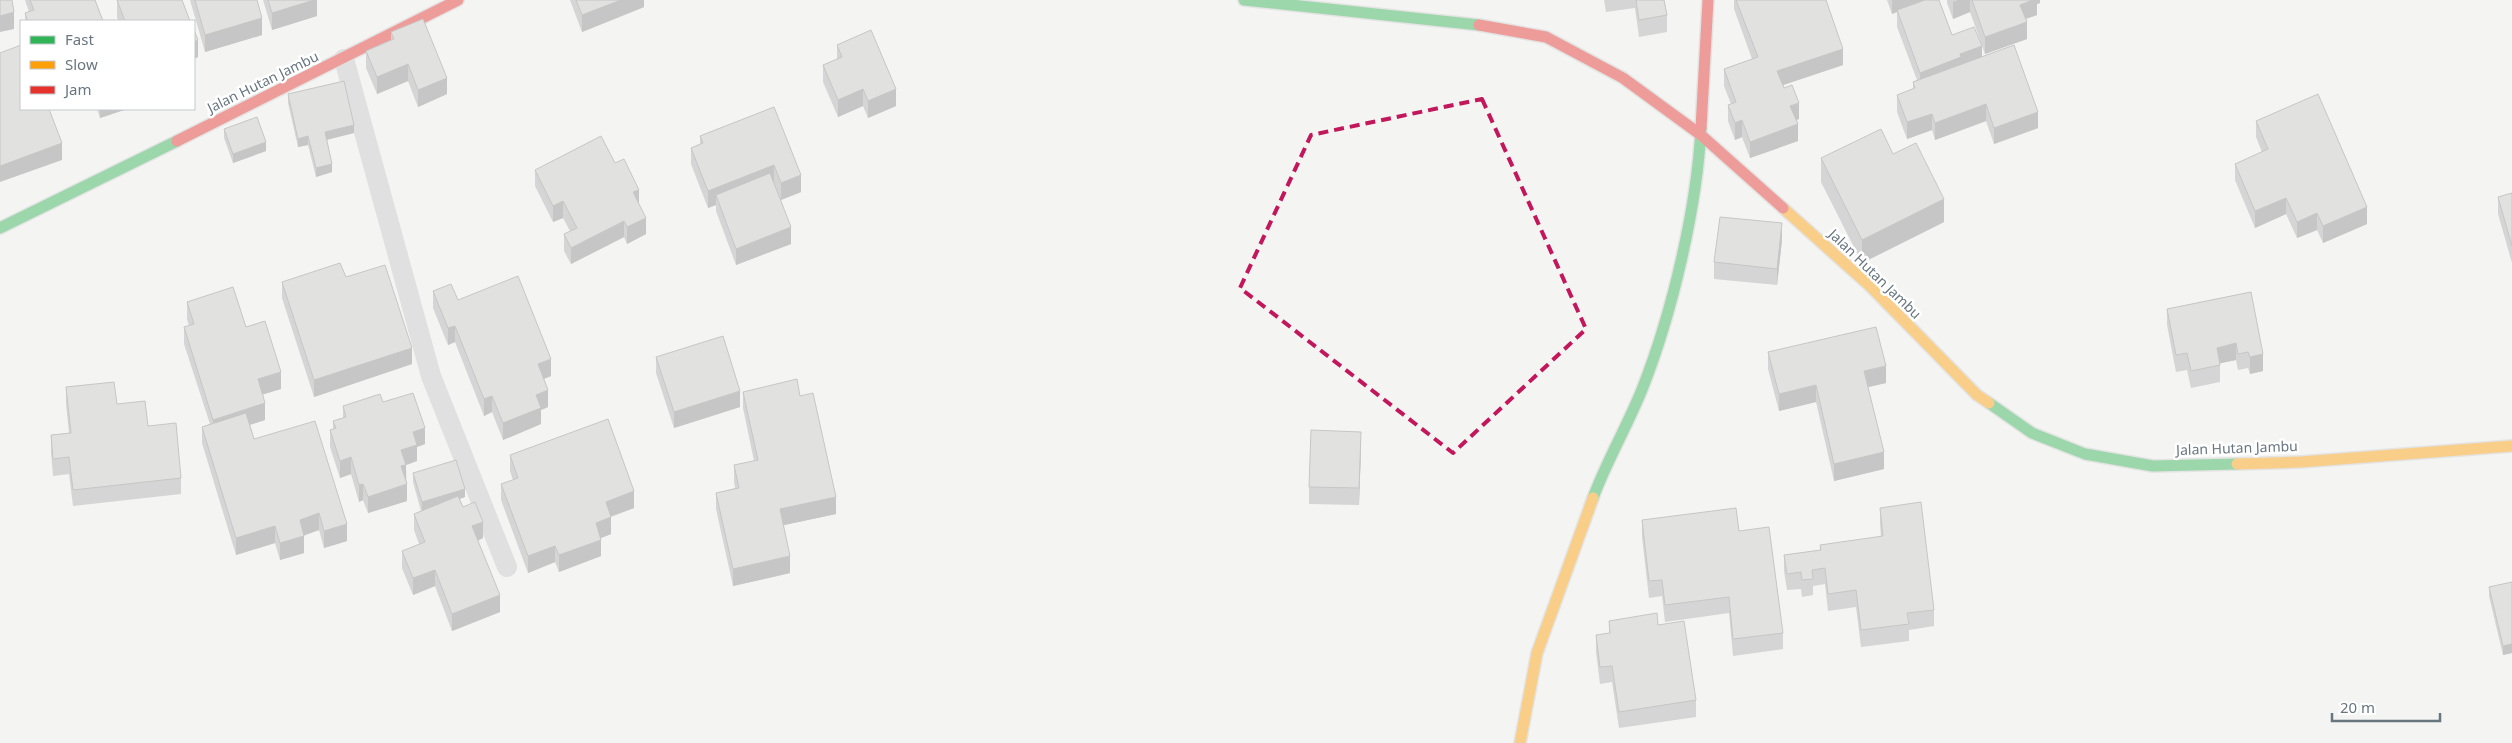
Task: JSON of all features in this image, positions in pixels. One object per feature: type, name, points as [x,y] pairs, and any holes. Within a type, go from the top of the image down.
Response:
[{"type":"street","name":"Jalan Hutan Jambu","points":[[0,228],[344,59],[458,0]]},
{"type":"street","name":"Jalan Hutan Jambu","points":[[1244,0],[1465,23],[1546,37],[1623,78],[1701,135],[1870,286],[1977,395],[2032,433],[2085,454],[2153,466],[2300,462],[2512,446]]},
{"type":"street","points":[[1520,743],[1538,653],[1599,481],[1643,387],[1667,312],[1689,223],[1701,135],[1708,0]]},
{"type":"lane","points":[[344,59],[431,376],[507,568]]},
{"type":"highlighted area","points":[[1482,99],[1586,329],[1453,453],[1240,288],[1311,135]]},
{"type":"building","points":[[0,0],[12,0],[14,12],[0,16]]},
{"type":"building","points":[[30,0],[95,0],[103,20],[28,20],[25,13],[34,10]]},
{"type":"building","points":[[117,0],[182,0],[190,20],[125,20]]},
{"type":"building","points":[[195,0],[257,0],[262,18],[205,35]]},
{"type":"building","points":[[268,0],[314,0],[272,13]]},
{"type":"building","points":[[576,0],[621,0],[582,15]]},
{"type":"building","points":[[1636,0],[1664,0],[1667,15],[1639,20]]},
{"type":"building","points":[[1736,0],[1826,0],[1843,49],[1777,71],[1784,88],[1792,85],[1799,103],[1790,106],[1798,124],[1750,142],[1742,120],[1735,123],[1728,105],[1736,102],[1724,69],[1758,57]]},
{"type":"building","points":[[1925,0],[1939,0],[1952,35],[1974,27],[1982,46],[1960,54],[1961,57],[1920,73],[1897,10]]},
{"type":"building","points":[[1972,0],[2033,0],[2020,5],[2027,22],[1985,37]]},
{"type":"building","points":[[423,19],[447,78],[418,90],[408,64],[377,77],[366,51],[394,39],[391,32]]},
{"type":"building","points":[[871,30],[896,89],[868,101],[863,89],[838,100],[823,65],[842,57],[837,45]]},
{"type":"building","points":[[20,45],[20,110],[49,110],[62,143],[0,166],[0,53]]},
{"type":"building","points":[[2014,45],[2038,112],[1994,128],[1986,104],[1935,123],[1932,114],[1907,122],[1897,95],[1915,88],[1913,82]]},
{"type":"building","points":[[344,81],[354,125],[325,132],[332,164],[316,168],[308,136],[298,139],[288,94]]},
{"type":"building","points":[[2318,94],[2367,207],[2323,226],[2317,213],[2297,222],[2286,198],[2255,211],[2235,164],[2268,149],[2256,121]]},
{"type":"building","points":[[774,107],[801,175],[781,183],[774,165],[708,191],[691,148],[703,143],[700,136]]},
{"type":"building","points":[[257,117],[266,142],[233,154],[224,129]]},
{"type":"building","points":[[1881,129],[1893,154],[1916,143],[1944,199],[1862,240],[1821,158]]},
{"type":"building","points":[[601,136],[615,163],[624,159],[639,190],[633,192],[646,218],[627,227],[624,221],[571,248],[564,234],[577,228],[563,201],[553,206],[535,170]]},
{"type":"building","points":[[770,173],[791,227],[736,249],[716,195]]},
{"type":"building","points":[[2512,193],[2512,246],[2498,197]]},
{"type":"building","points":[[1720,217],[1782,223],[1777,269],[1714,262]]},
{"type":"building","points":[[340,263],[346,277],[385,265],[412,348],[314,380],[282,282]]},
{"type":"building","points":[[518,276],[551,359],[538,364],[548,390],[536,395],[541,408],[503,423],[492,396],[484,399],[455,326],[448,328],[433,291],[451,284],[458,300]]},
{"type":"building","points":[[233,287],[246,327],[265,321],[281,372],[258,379],[265,403],[213,420],[184,327],[194,324],[187,302]]},
{"type":"building","points":[[2251,292],[2263,354],[2250,357],[2248,352],[2238,354],[2236,343],[2217,348],[2220,365],[2191,371],[2187,353],[2176,355],[2167,309]]},
{"type":"building","points":[[1876,327],[1886,366],[1864,371],[1884,452],[1834,464],[1816,385],[1779,394],[1768,352]]},
{"type":"building","points":[[723,336],[740,391],[674,412],[656,357]]},
{"type":"building","points":[[797,379],[800,396],[813,393],[836,497],[780,509],[790,556],[733,569],[716,493],[739,488],[734,465],[758,460],[743,392]]},
{"type":"building","points":[[114,382],[117,404],[145,401],[148,426],[176,423],[181,478],[73,490],[69,457],[53,459],[51,435],[71,433],[66,387]]},
{"type":"building","points":[[413,393],[425,428],[413,432],[417,445],[401,450],[406,465],[401,466],[407,484],[368,497],[363,484],[359,485],[351,457],[340,461],[330,430],[336,428],[333,421],[346,417],[343,406],[380,394],[383,402]]},
{"type":"building","points":[[246,413],[254,439],[315,421],[347,524],[324,531],[319,513],[300,520],[304,536],[280,543],[275,526],[236,538],[202,427]]},
{"type":"building","points":[[608,419],[634,491],[606,502],[611,517],[596,523],[601,540],[559,555],[555,546],[528,556],[501,484],[518,478],[510,455]]},
{"type":"building","points":[[1311,430],[1361,432],[1359,488],[1309,487]]},
{"type":"building","points":[[456,460],[465,489],[422,502],[413,473]]},
{"type":"building","points":[[458,496],[463,507],[475,502],[483,522],[472,526],[500,595],[452,614],[435,570],[413,578],[402,551],[425,542],[414,514]]},
{"type":"building","points":[[1921,502],[1934,610],[1907,613],[1909,624],[1861,630],[1856,590],[1828,594],[1825,568],[1812,570],[1813,579],[1802,580],[1801,572],[1787,574],[1784,555],[1821,550],[1820,545],[1883,536],[1880,508]]},
{"type":"building","points":[[1736,508],[1739,531],[1769,527],[1783,633],[1733,639],[1729,597],[1665,605],[1662,580],[1649,581],[1642,520]]},
{"type":"building","points":[[2512,582],[2512,644],[2503,646],[2489,587]]},
{"type":"building","points":[[1657,613],[1658,625],[1684,621],[1696,700],[1619,712],[1612,666],[1600,667],[1596,635],[1610,633],[1609,621]]},
{"type":"traffic: fast","points":[[1244,0],[1479,25]]},
{"type":"traffic: fast","points":[[1593,498],[1643,387],[1664,327],[1689,226],[1699,159],[1701,128]]},
{"type":"traffic: fast","points":[[0,228],[177,141]]},
{"type":"traffic: fast","points":[[1989,403],[2032,433],[2085,454],[2153,466],[2237,464]]},
{"type":"traffic: slow","points":[[1783,208],[1870,286],[1977,395],[1989,403]]},
{"type":"traffic: slow","points":[[2237,464],[2300,462],[2512,446]]},
{"type":"traffic: slow","points":[[1520,743],[1537,653],[1593,498]]},
{"type":"traffic: jam","points":[[177,141],[458,0]]},
{"type":"traffic: jam","points":[[1701,128],[1708,0]]},
{"type":"traffic: jam","points":[[1479,25],[1546,37],[1623,78],[1701,135],[1783,208]]}]
